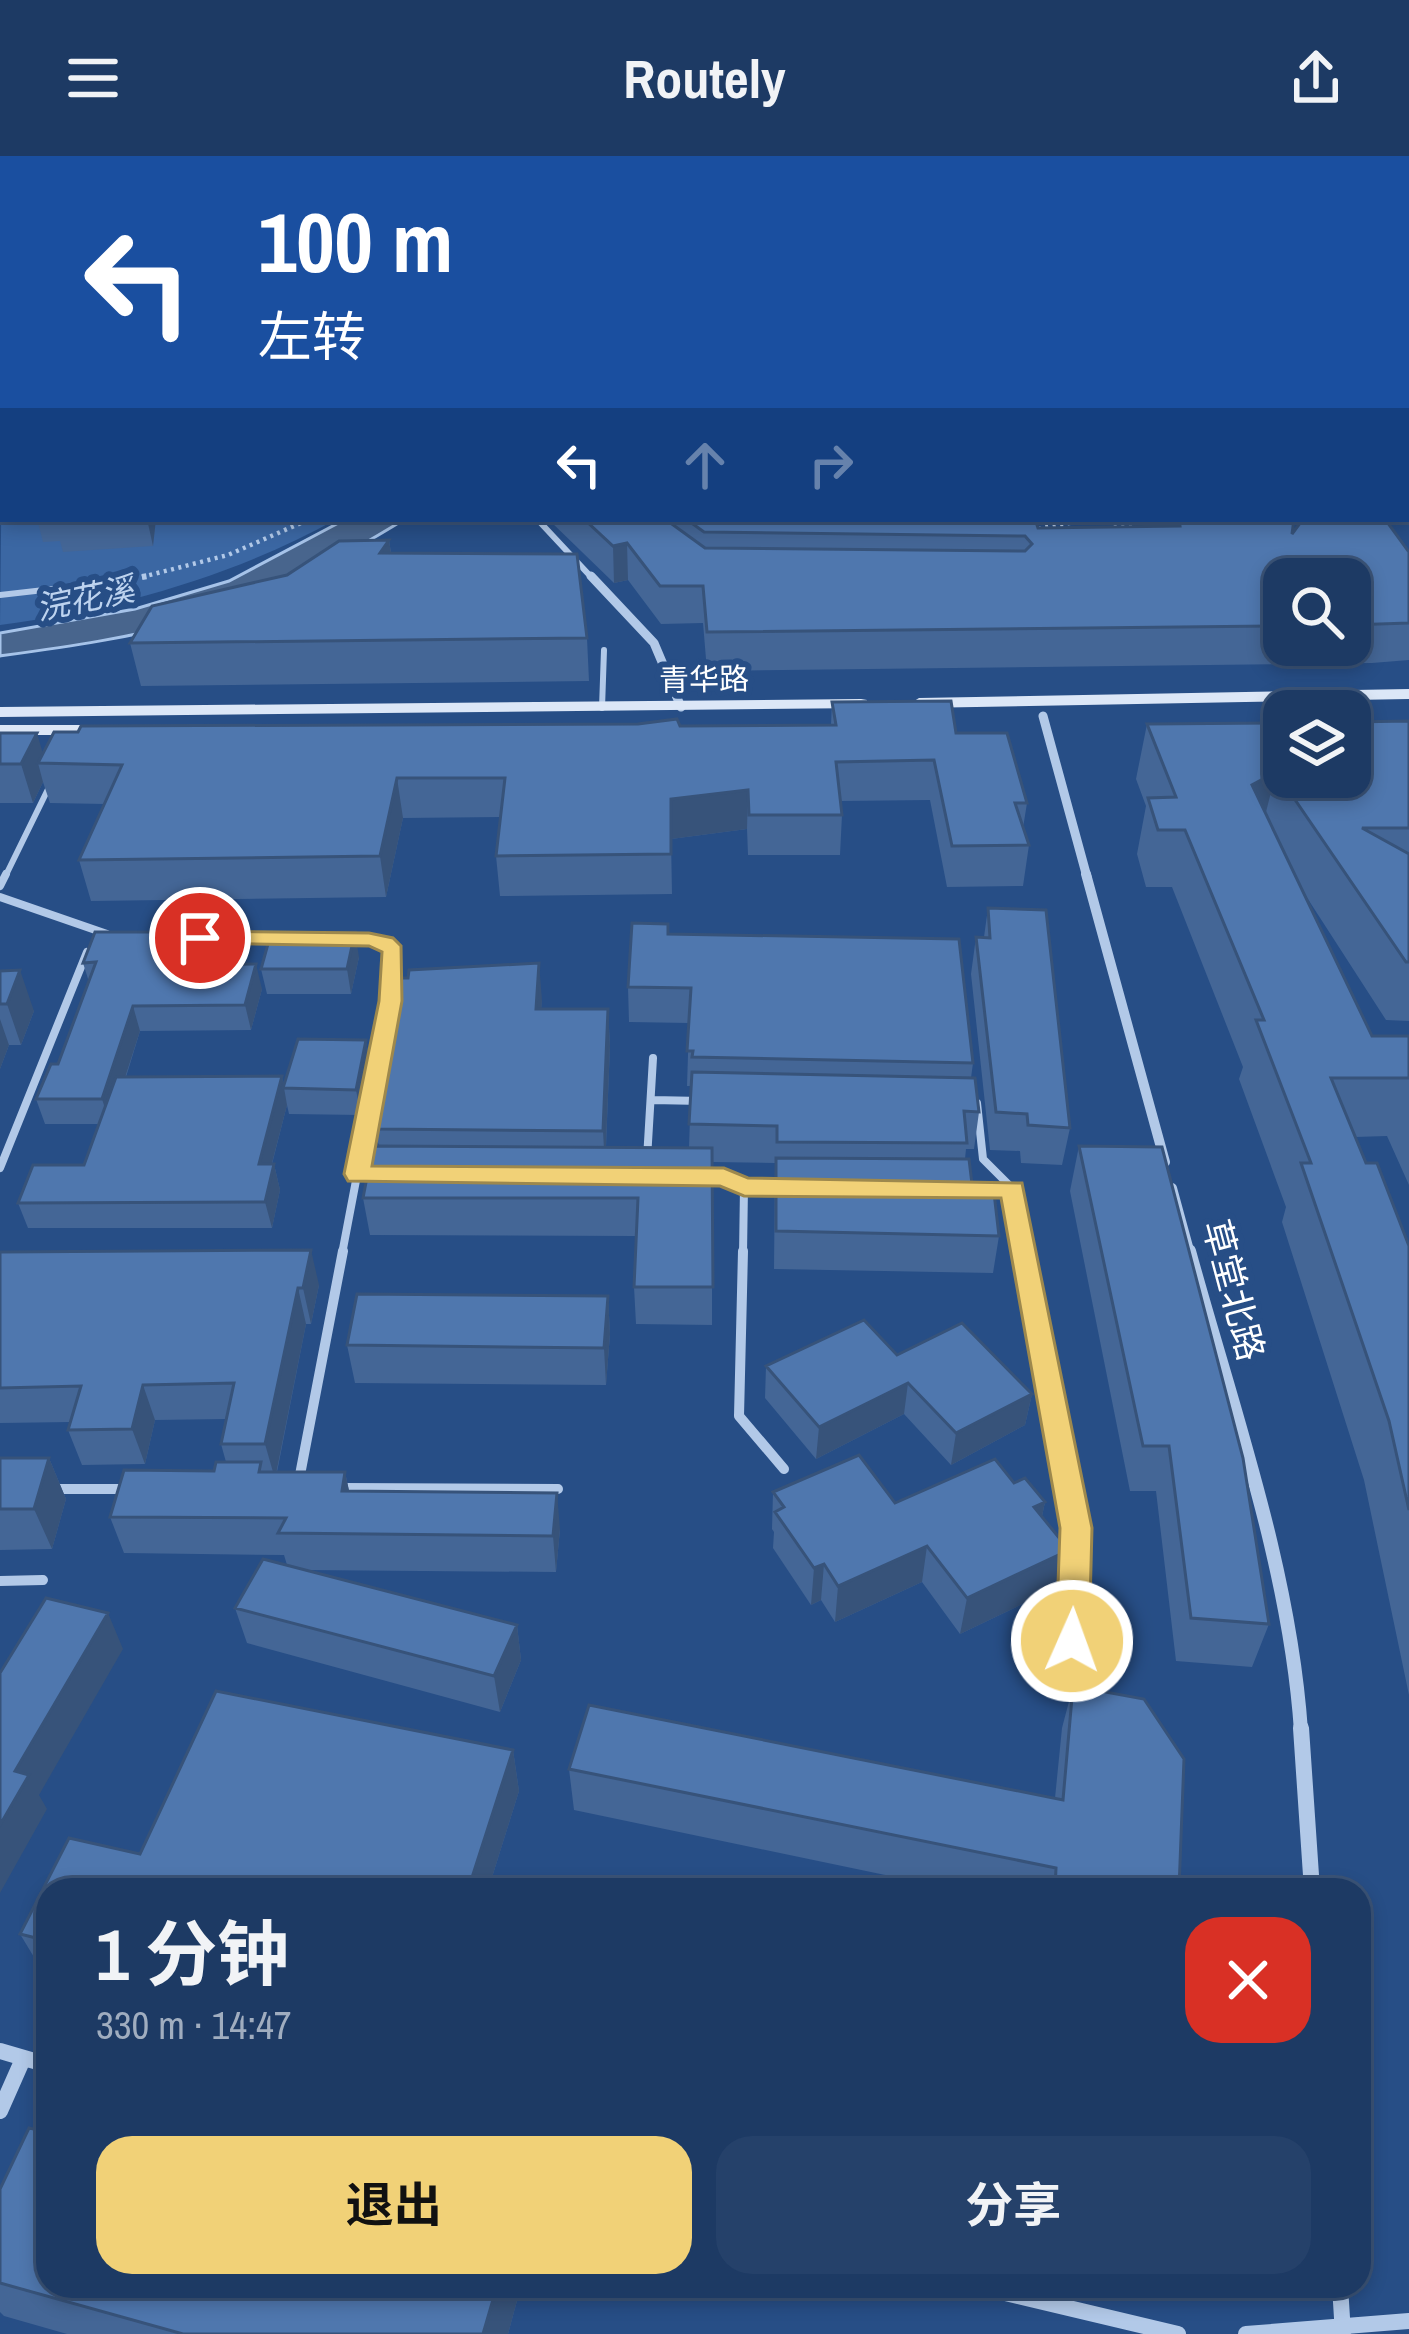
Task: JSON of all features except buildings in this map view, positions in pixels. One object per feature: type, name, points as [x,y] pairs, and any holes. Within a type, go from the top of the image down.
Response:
[{"type":"main road","points":[[1263,712],[1043,716],[899,711],[1409,694]]},
{"type":"main road","name":"青华路","points":[[0,712],[681,707],[876,712],[0,730]]},
{"type":"main road","points":[[1371,710],[1409,709]]},
{"type":"street","points":[[540,522],[654,643],[681,707]]},
{"type":"street","name":"草堂北路","points":[[1043,716],[1277,1572],[1297,1672],[1311,1878]]},
{"type":"street","points":[[0,2051],[36,2062]]},
{"type":"street","points":[[0,2111],[23,2059]]},
{"type":"street","points":[[1026,2298],[1178,2334]]},
{"type":"street","points":[[1341,2298],[1343,2330]]},
{"type":"street","points":[[1246,2334],[1343,2330],[1409,2320]]},
{"type":"lane","points":[[0,595],[123,581]]},
{"type":"lane","points":[[602,708],[604,650]]},
{"type":"lane","points":[[68,749],[77,730]]},
{"type":"lane","points":[[0,886],[58,769]]},
{"type":"lane","points":[[0,897],[116,938]]},
{"type":"lane","points":[[0,1168],[96,931]]},
{"type":"lane","points":[[162,938],[300,939]]},
{"type":"lane","points":[[323,939],[369,939],[393,951],[382,1044]]},
{"type":"lane","points":[[645,1176],[653,1058]]},
{"type":"lane","points":[[975,1085],[983,1160],[1013,1189],[1076,1528],[1071,1679]]},
{"type":"lane","points":[[374,1088],[297,1488],[558,1489]]},
{"type":"lane","points":[[652,1100],[722,1101]]},
{"type":"lane","points":[[954,1106],[977,1107]]},
{"type":"lane","points":[[357,1174],[380,1175]]},
{"type":"lane","points":[[685,1177],[724,1177],[744,1187],[811,1188]]},
{"type":"lane","points":[[744,1187],[739,1416],[784,1469]]},
{"type":"lane","points":[[990,1189],[1013,1189]]},
{"type":"lane","points":[[46,1489],[137,1489]]},
{"type":"lane","points":[[0,1581],[43,1580]]},
{"type":"path","points":[[123,581],[203,565],[271,541],[305,522]]},
{"type":"path","points":[[1033,530],[1075,522]]},
{"type":"path","points":[[1109,522],[1145,528]]},
{"type":"shaded area","points":[[1,522],[331,522],[257,557],[174,587],[88,610],[0,625]]},
{"type":"shaded area","points":[[340,522],[400,522],[302,577],[221,611],[122,637],[0,656],[0,633],[135,609],[229,581]]},
{"type":"route","points":[[200,938],[369,939],[393,951],[391,1001],[357,1174],[724,1177],[744,1187],[1013,1189],[1076,1528],[1072,1641]]},
{"type":"water label","name":"浣花溪","points":[[85,598]]}]
